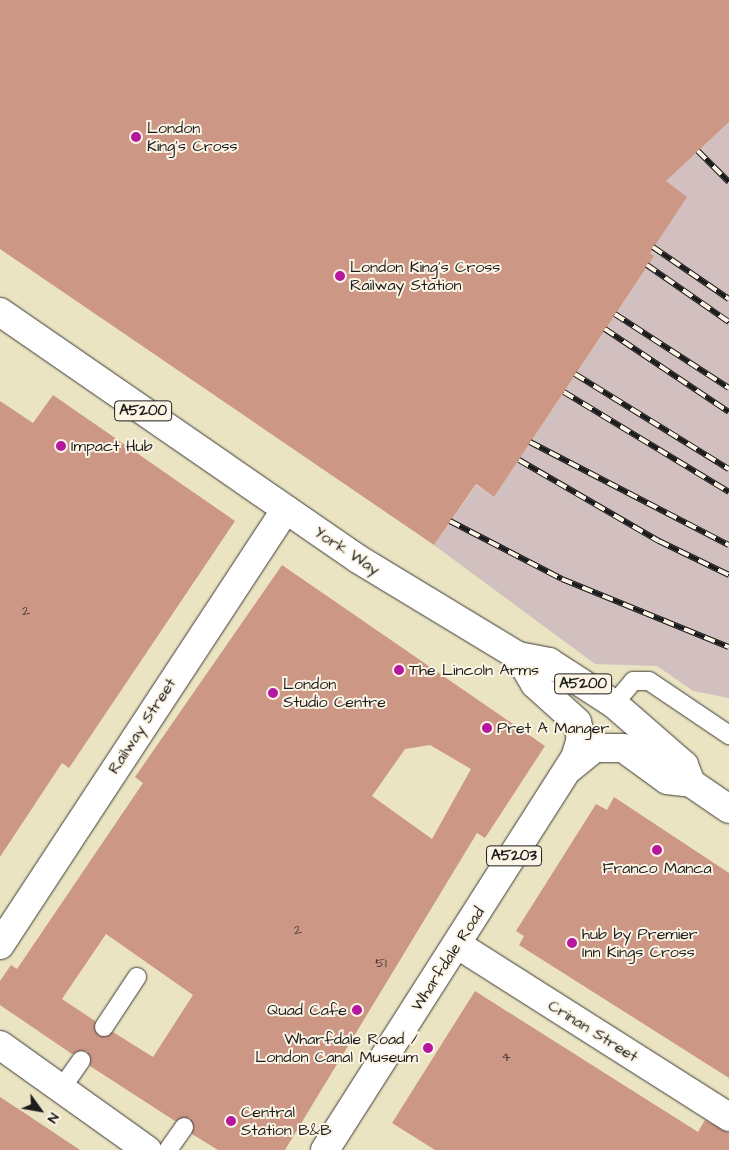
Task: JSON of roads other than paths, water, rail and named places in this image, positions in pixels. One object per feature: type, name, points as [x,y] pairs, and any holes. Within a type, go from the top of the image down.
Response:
[{"type":"main road","name":"York Way","points":[[0,312],[286,510],[518,656],[549,662],[614,704],[684,765],[691,783]]},
{"type":"main road","name":"Railway Street","points":[[0,945],[286,510]]},
{"type":"main road","name":"Wharfdale Road","points":[[518,656],[534,684],[572,713],[579,730],[570,768]]},
{"type":"main road","name":"Wharfdale Road","points":[[325,1150],[570,768],[588,751],[612,745],[632,753],[664,778]]},
{"type":"main road","name":"York Way","points":[[664,778],[691,783],[729,809]]},
{"type":"main road","name":"Crinan Street","points":[[458,945],[729,1117]]},
{"type":"main road","points":[[0,1045],[147,1150]]},
{"type":"lane","points":[[614,704],[634,681],[649,681],[729,735]]},
{"type":"lane","points":[[104,1027],[136,977]]},
{"type":"lane","points":[[61,1089],[81,1060]]},
{"type":"lane","points":[[168,1150],[184,1127]]},
{"type":"railway","points":[[698,151],[729,182]]},
{"type":"railway","points":[[653,247],[729,299]]},
{"type":"railway","points":[[647,265],[729,322]]},
{"type":"railway","points":[[615,314],[729,388]]},
{"type":"railway","points":[[605,329],[729,412]]},
{"type":"railway","points":[[575,374],[729,469]]},
{"type":"railway","points":[[564,392],[729,492]]},
{"type":"railway","points":[[530,442],[729,545]]},
{"type":"railway","points":[[519,460],[659,541],[729,575]]},
{"type":"railway","points":[[450,521],[562,579],[729,647]]},
{"type":"place","name":"London King's Cross","points":[[136,137]]},
{"type":"place","name":"London King's Cross Railway Station","points":[[340,276]]},
{"type":"place","name":"Impact Hub","points":[[61,446]]},
{"type":"place","name":"The Lincoln Arms","points":[[399,670]]},
{"type":"place","name":"London Studio Centre","points":[[273,693]]},
{"type":"place","name":"Pret A Manger","points":[[487,728]]},
{"type":"place","name":"Franco Manca","points":[[657,850]]},
{"type":"place","name":"hub by Premier Inn Kings Cross","points":[[572,943]]},
{"type":"place","name":"Quad Cafe","points":[[357,1010]]},
{"type":"place","name":"Wharfdale Road / London Canal Museum","points":[[428,1048]]},
{"type":"place","name":"Central Station B&B","points":[[231,1121]]}]
